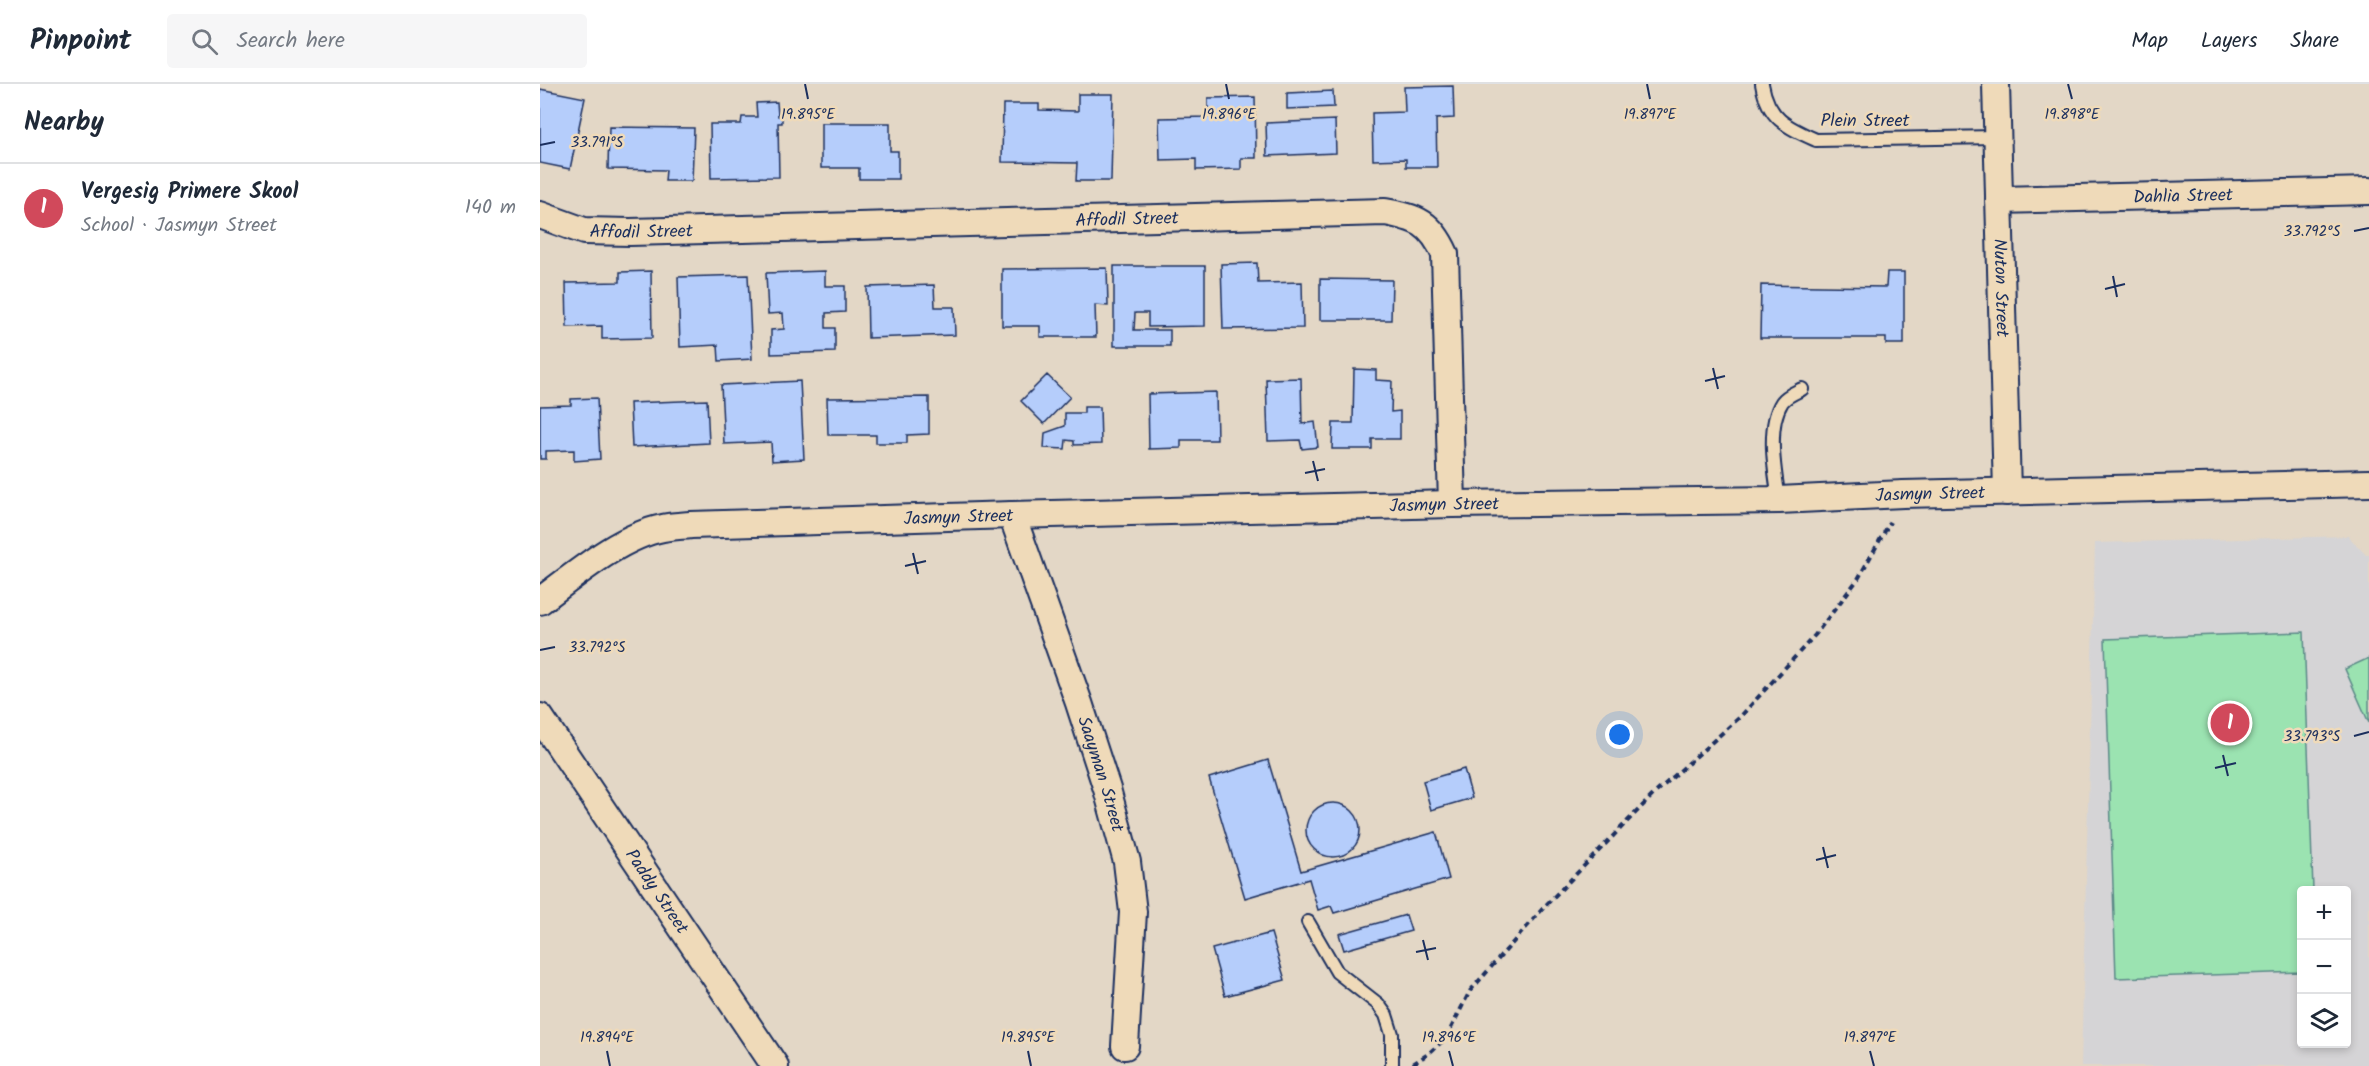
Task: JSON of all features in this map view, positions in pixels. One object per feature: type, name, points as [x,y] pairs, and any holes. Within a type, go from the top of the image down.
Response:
[{"type":"street","name":"Nuton Street","points":[[1996,84],[2007,492]]},
{"type":"street","name":"Dahlia Street","points":[[1999,200],[2369,191]]},
{"type":"street","name":"Affodil Street","points":[[540,215],[584,231],[630,232],[1386,212],[1410,217],[1427,225],[1438,237],[1445,254],[1452,504]]},
{"type":"street","name":"Jasmyn Street","points":[[540,601],[594,562],[638,536],[663,528],[1012,515],[1452,504],[1779,500],[1903,494],[2369,483]]},
{"type":"street","name":"Saayman Street","points":[[1012,515],[1086,725],[1127,862],[1133,912],[1125,1046]]},
{"type":"street","name":"Paddy Street","points":[[540,717],[776,1066]]},
{"type":"lane","name":"Plein Street","points":[[1762,84],[1768,106],[1776,118],[1793,130],[1816,140],[1997,137]]},
{"type":"lane","points":[[1779,500],[1774,450],[1776,418],[1783,400],[1802,389]]},
{"type":"lane","points":[[1308,922],[1336,972],[1378,1005],[1386,1015],[1392,1034],[1392,1066]]},
{"type":"path","points":[[1410,1066],[1446,1038],[1470,991],[1546,905],[1653,795],[1740,717],[1815,635],[1858,579],[1885,532],[1903,494]]},
{"type":"shaded area","points":[[2348,536],[2366,555],[2369,555],[2369,1066],[2081,1066],[2095,543]]},
{"type":"green space","points":[[2304,632],[2313,886],[2297,886],[2297,972],[2116,978],[2105,639]]},
{"type":"green space","points":[[2369,658],[2369,723],[2345,669]]},
{"type":"building","points":[[1453,86],[1454,118],[1436,119],[1437,167],[1406,167],[1406,159],[1373,160],[1372,113],[1405,112],[1404,87]]},
{"type":"building","points":[[540,89],[585,98],[570,169],[540,163]]},
{"type":"building","points":[[1333,91],[1334,107],[1287,109],[1287,93]]},
{"type":"building","points":[[1078,94],[1113,94],[1111,181],[1076,181],[1077,163],[1002,162],[1003,104],[1039,104],[1039,110],[1078,111]]},
{"type":"building","points":[[1255,97],[1256,158],[1241,158],[1241,169],[1196,170],[1196,159],[1160,160],[1159,118],[1208,117],[1208,98]]},
{"type":"building","points":[[777,102],[778,116],[782,116],[782,123],[778,123],[779,177],[711,178],[710,124],[741,124],[742,117],[757,117],[756,103]]},
{"type":"building","points":[[1335,120],[1336,153],[1267,156],[1266,123]]},
{"type":"building","points":[[821,123],[890,123],[890,151],[898,151],[898,179],[859,179],[859,168],[821,168]]},
{"type":"building","points":[[609,127],[694,128],[692,181],[665,181],[666,170],[608,169]]},
{"type":"building","points":[[1257,263],[1258,283],[1302,282],[1303,328],[1223,329],[1221,264]]},
{"type":"building","points":[[1114,266],[1205,266],[1205,326],[1148,327],[1148,313],[1135,313],[1134,330],[1170,330],[1170,346],[1114,346]]},
{"type":"building","points":[[1107,268],[1108,306],[1095,305],[1096,337],[1040,337],[1040,326],[1002,326],[1002,269]]},
{"type":"building","points":[[651,271],[652,338],[602,339],[602,326],[567,327],[566,283],[620,282],[620,272]]},
{"type":"building","points":[[825,271],[825,286],[845,286],[845,312],[826,313],[826,328],[835,328],[835,352],[771,354],[771,330],[784,329],[783,313],[768,314],[766,273]]},
{"type":"building","points":[[1887,272],[1904,272],[1904,344],[1886,344],[1886,338],[1760,338],[1761,285],[1886,287]]},
{"type":"building","points":[[748,275],[752,359],[719,361],[718,345],[680,347],[678,277]]},
{"type":"building","points":[[1320,279],[1392,280],[1391,320],[1320,320]]},
{"type":"building","points":[[934,285],[935,307],[954,307],[955,335],[868,338],[867,287]]},
{"type":"building","points":[[1354,369],[1376,370],[1376,380],[1392,381],[1391,412],[1400,411],[1400,439],[1372,439],[1372,449],[1332,449],[1333,423],[1353,423]]},
{"type":"building","points":[[1047,375],[1070,397],[1044,424],[1021,401]]},
{"type":"building","points":[[1301,378],[1302,424],[1315,422],[1318,447],[1302,449],[1300,440],[1268,441],[1266,379]]},
{"type":"building","points":[[800,381],[804,459],[772,461],[771,442],[724,444],[721,385]]},
{"type":"building","points":[[1216,392],[1217,440],[1181,440],[1181,448],[1149,449],[1148,394]]},
{"type":"building","points":[[929,397],[929,434],[907,435],[907,443],[876,443],[876,435],[828,435],[827,398]]},
{"type":"building","points":[[597,398],[600,459],[574,461],[574,450],[546,451],[546,459],[540,459],[540,406],[571,405],[571,399]]},
{"type":"building","points":[[707,400],[709,443],[632,447],[630,403]]},
{"type":"building","points":[[1084,407],[1100,407],[1101,444],[1074,445],[1074,441],[1066,440],[1065,449],[1044,448],[1045,433],[1065,426],[1065,413],[1084,413]]},
{"type":"building","points":[[1268,760],[1301,871],[1436,832],[1449,879],[1334,913],[1331,906],[1318,910],[1309,879],[1245,898],[1209,778]]},
{"type":"building","points":[[1464,769],[1472,798],[1431,810],[1423,781]]},
{"type":"building","points":[[1333,803],[1352,811],[1360,830],[1352,849],[1333,857],[1314,849],[1306,830],[1314,811]]},
{"type":"building","points":[[1406,915],[1411,931],[1344,950],[1339,934]]},
{"type":"building","points":[[1271,933],[1285,980],[1225,996],[1212,949]]},
{"type":"place","name":"Vergesig Primere Skool","points":[[2230,723]]}]
